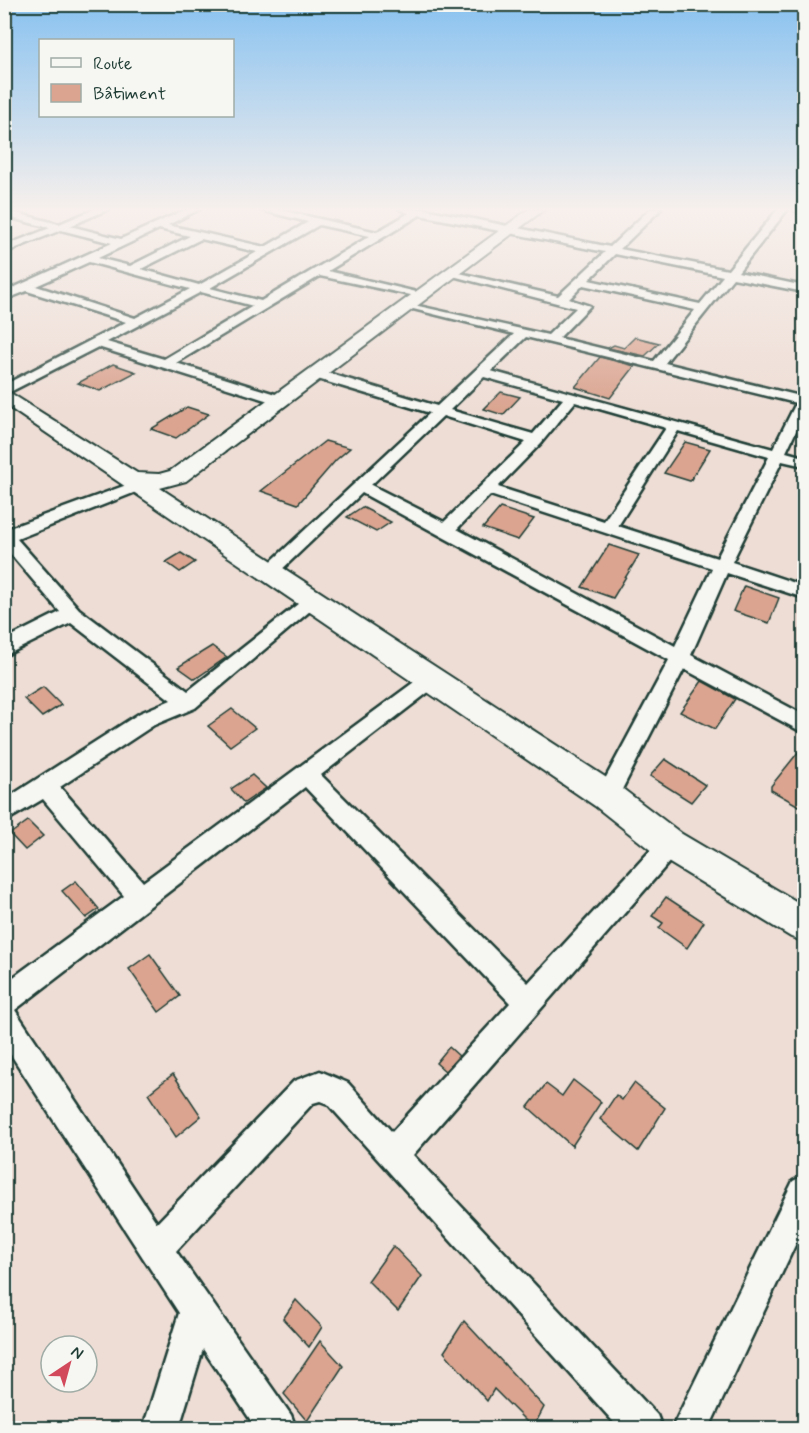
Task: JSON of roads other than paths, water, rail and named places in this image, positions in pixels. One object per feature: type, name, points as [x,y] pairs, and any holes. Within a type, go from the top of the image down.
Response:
[{"type":"street","points":[[4,297],[50,276]]},
{"type":"street","points":[[154,276],[265,306]]},
{"type":"street","points":[[223,276],[94,342],[4,393],[607,796],[670,845],[804,925]]},
{"type":"street","points":[[167,363],[314,276]]},
{"type":"street","points":[[333,276],[524,332],[804,401],[722,565],[680,657],[607,796]]},
{"type":"street","points":[[188,702],[72,614],[5,537],[136,482],[159,481],[178,476],[448,276]]},
{"type":"street","points":[[459,276],[584,306],[551,339]]},
{"type":"street","points":[[561,300],[585,276]]},
{"type":"street","points":[[658,364],[732,276]]},
{"type":"street","points":[[737,276],[804,289]]},
{"type":"street","points":[[579,282],[705,309]]},
{"type":"street","points":[[27,287],[134,321]]},
{"type":"street","points":[[270,571],[524,332]]},
{"type":"street","points":[[94,342],[280,400]]},
{"type":"street","points":[[481,372],[570,399],[804,462]]},
{"type":"street","points":[[316,374],[536,440]]},
{"type":"street","points":[[446,530],[536,440],[570,399]]},
{"type":"street","points":[[607,529],[674,427]]},
{"type":"street","points":[[166,502],[178,476]]},
{"type":"street","points":[[360,486],[446,530],[804,725]]},
{"type":"street","points":[[488,489],[804,592]]},
{"type":"street","points":[[4,812],[147,719],[188,702],[314,600]]},
{"type":"street","points":[[4,649],[72,614]]},
{"type":"street","points":[[4,1001],[432,679]]},
{"type":"street","points":[[306,774],[528,1002]]},
{"type":"street","points":[[45,785],[142,899]]},
{"type":"street","points":[[392,1155],[670,845]]},
{"type":"street","points":[[4,1018],[154,1249],[278,1428]]},
{"type":"street","points":[[154,1249],[304,1091],[320,1086],[338,1093],[392,1155],[644,1428]]},
{"type":"street","points":[[690,1428],[804,1192]]},
{"type":"street","points":[[161,1428],[197,1310]]}]
